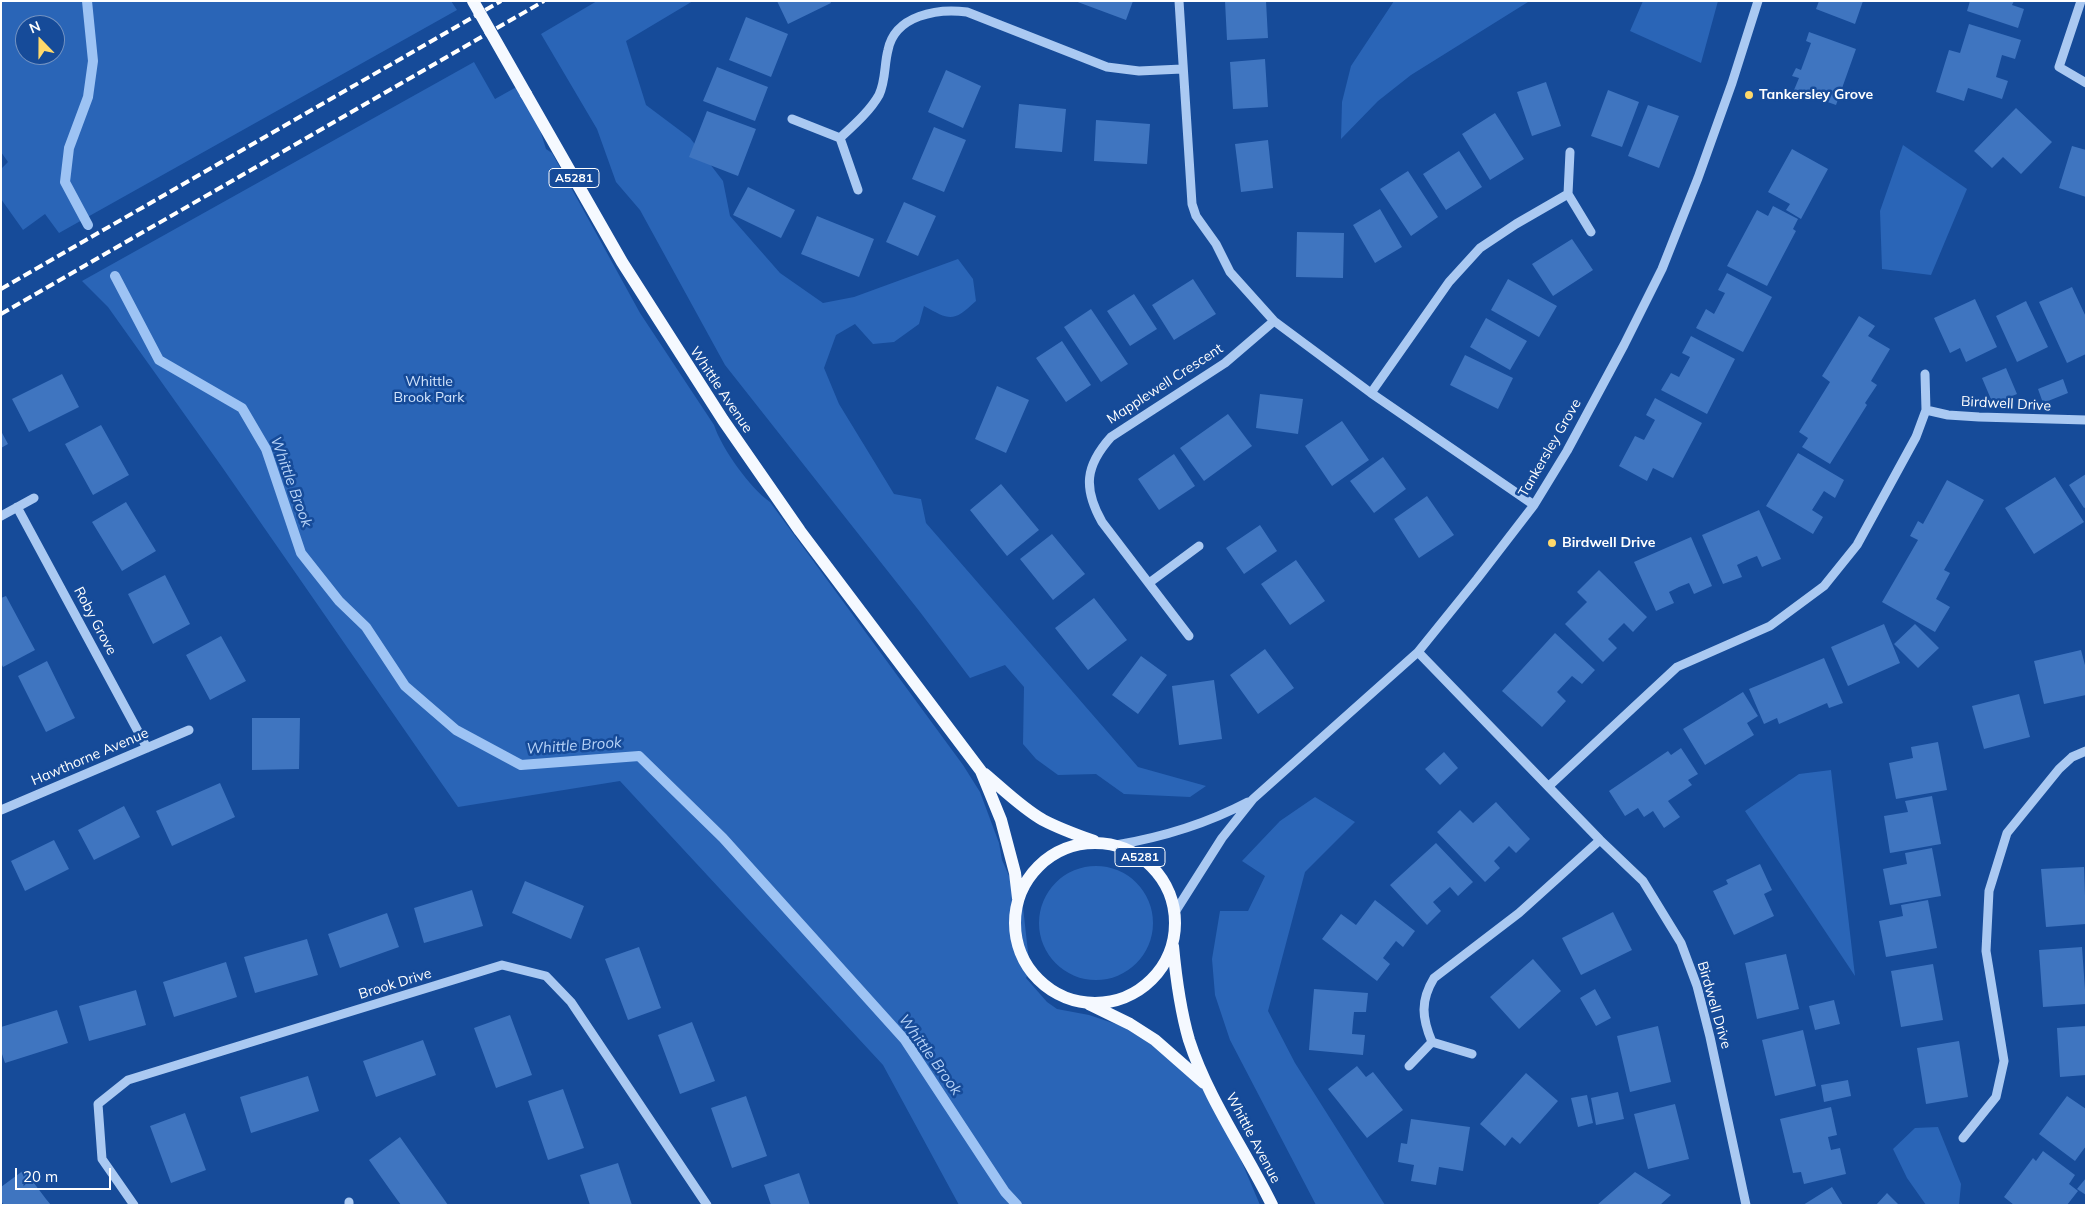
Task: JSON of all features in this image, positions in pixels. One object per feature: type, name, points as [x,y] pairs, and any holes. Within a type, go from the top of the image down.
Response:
[{"type":"main road","name":"Whittle Avenue","points":[[473,1],[627,270],[723,420],[800,531],[981,771],[1022,806],[1043,820],[1066,831],[1099,842]]},
{"type":"main road","name":"Whittle Avenue","points":[[981,771],[1001,820],[1013,864],[1018,898]]},
{"type":"main road","name":"A5281","points":[[1099,842],[1116,845],[1138,855],[1156,870],[1168,890],[1175,912],[1173,942],[1165,963],[1151,981],[1132,994],[1110,1002],[1088,1004],[1068,999],[1049,990],[1034,976],[1026,964],[1016,939],[1014,918],[1018,898],[1030,875],[1049,856],[1073,845],[1099,842]]},
{"type":"main road","name":"Whittle Avenue","points":[[1173,942],[1177,986],[1182,1014],[1190,1041],[1208,1086],[1272,1205]]},
{"type":"main road","name":"Whittle Avenue","points":[[1088,1004],[1130,1024],[1155,1040],[1208,1086]]},
{"type":"street","points":[[1179,1],[1192,204],[1196,216],[1216,244],[1230,272],[1274,321],[1371,393],[1534,505]]},
{"type":"street","name":"Tankersley Grove","points":[[1175,912],[1222,838],[1253,799],[1418,652],[1478,579],[1534,505],[1567,451],[1662,269],[1702,169],[1758,1]]},
{"type":"street","points":[[2081,1],[2059,67],[2086,83]]},
{"type":"street","points":[[840,138],[859,120],[878,96],[884,82],[888,49],[896,33],[911,20],[938,11],[953,10],[967,12],[1108,67],[1139,71],[1182,69]]},
{"type":"street","points":[[792,119],[840,138],[858,190]]},
{"type":"street","points":[[1570,152],[1568,194],[1591,232]]},
{"type":"street","points":[[1371,393],[1448,282],[1480,248],[1516,224],[1568,194]]},
{"type":"street","name":"Mapplewell Crescent","points":[[1189,636],[1102,522],[1094,507],[1089,491],[1089,476],[1093,462],[1100,449],[1111,437],[1225,363],[1274,321]]},
{"type":"street","points":[[1549,786],[1676,667],[1770,626],[1824,586],[1857,545],[1916,437],[1926,410],[1925,374]]},
{"type":"street","name":"Birdwell Drive","points":[[1926,410],[1948,415],[1979,417],[2086,420]]},
{"type":"street","points":[[1,516],[34,498]]},
{"type":"street","name":"Roby Grove","points":[[17,507],[147,748]]},
{"type":"street","points":[[1149,583],[1199,546]]},
{"type":"street","name":"Birdwell Drive","points":[[1418,652],[1600,840],[1643,881],[1681,943],[1697,986],[1710,1037],[1746,1205]]},
{"type":"street","name":"Hawthorne Avenue","points":[[1,810],[189,730]]},
{"type":"street","points":[[1963,1138],[1996,1096],[2004,1061],[1986,951],[1990,891],[2007,833],[2059,769],[2072,757],[2086,751]]},
{"type":"street","name":"Tankersley Grove","points":[[1116,845],[1149,840],[1200,824],[1253,799]]},
{"type":"street","points":[[1432,1042],[1426,1027],[1423,1008],[1426,991],[1434,978],[1519,914],[1600,840]]},
{"type":"street","name":"Brook Drive","points":[[134,1205],[102,1159],[98,1104],[128,1080],[502,965],[546,976],[571,1002],[707,1205]]},
{"type":"street","points":[[1432,1042],[1472,1054]]},
{"type":"street","points":[[1409,1066],[1432,1042]]},
{"type":"green space","points":[[1,1],[451,1],[457,10],[59,233],[45,214],[23,230],[1,199],[1,169],[8,162],[1,152]]},
{"type":"green space","points":[[597,1],[693,1],[626,41],[646,105],[690,138],[723,181],[730,216],[780,273],[823,303],[854,297],[958,259],[973,279],[976,301],[962,313],[957,316],[946,317],[924,306],[919,324],[894,342],[873,344],[855,324],[836,335],[824,368],[839,404],[894,494],[921,499],[926,523],[1138,767],[1206,786],[1190,797],[1124,794],[1096,774],[1058,775],[1036,759],[1023,744],[1024,687],[1005,665],[970,678],[725,365],[640,210],[616,182],[597,129],[541,34]]},
{"type":"green space","points":[[1394,1],[1528,2],[1411,75],[1378,101],[1341,139],[1342,102],[1351,66]]},
{"type":"green space","points":[[1643,1],[1718,1],[1701,63],[1630,31]]},
{"type":"green space","name":"Whittle Brook Park","points":[[474,62],[495,99],[520,85],[532,105],[546,149],[552,153],[640,313],[714,425],[730,456],[746,478],[770,502],[963,765],[980,792],[999,843],[1002,860],[1023,907],[1030,970],[1026,978],[1047,1002],[1057,1009],[1089,1015],[1122,1026],[1207,1080],[1260,1205],[959,1205],[883,1065],[620,781],[458,807],[222,467],[108,307],[82,281]]},
{"type":"green space","points":[[1903,145],[1967,189],[1931,275],[1882,269],[1880,211]]},
{"type":"green space","points":[[1831,770],[1855,976],[1745,811],[1799,774]]},
{"type":"green space","points":[[1315,797],[1355,822],[1305,872],[1268,1011],[1295,1063],[1385,1205],[1316,1205],[1230,1040],[1215,995],[1212,959],[1220,911],[1248,911],[1265,876],[1242,861],[1280,821]]},
{"type":"green space","points":[[1096,866],[1118,870],[1137,882],[1149,901],[1153,923],[1149,945],[1137,964],[1118,976],[1096,980],[1074,976],[1055,964],[1043,945],[1039,923],[1043,901],[1055,882],[1074,870]]},
{"type":"green space","points":[[1938,1127],[1961,1184],[1959,1205],[1926,1205],[1907,1178],[1893,1149],[1915,1128]]},
{"type":"building","points":[[777,1],[830,1],[831,3],[788,24]]},
{"type":"building","points":[[1075,1],[1133,1],[1126,20]]},
{"type":"building","points":[[1225,1],[1266,1],[1268,38],[1227,40]]},
{"type":"building","points":[[1819,1],[1863,1],[1855,24],[1816,9]]},
{"type":"building","points":[[1970,1],[2014,1],[2012,5],[2024,9],[2018,28],[1967,11]]},
{"type":"building","points":[[746,17],[788,34],[771,77],[729,60]]},
{"type":"building","points":[[1969,24],[2021,40],[2015,59],[2002,55],[1996,77],[2008,81],[2002,99],[1968,88],[1964,101],[1936,92],[1949,50],[1960,53]]},
{"type":"building","points":[[1809,32],[1856,49],[1836,105],[1794,90],[1799,78],[1792,76],[1796,68],[1801,70],[1811,43],[1806,41]]},
{"type":"building","points":[[1265,59],[1268,107],[1233,109],[1230,62]]},
{"type":"building","points":[[717,67],[768,87],[755,121],[703,101]]},
{"type":"building","points":[[946,70],[981,86],[963,128],[928,112]]},
{"type":"building","points":[[1546,82],[1561,126],[1532,136],[1517,92]]},
{"type":"building","points":[[1608,90],[1639,102],[1622,147],[1591,136]]},
{"type":"building","points":[[1019,104],[1066,109],[1062,152],[1015,148]]},
{"type":"building","points":[[1648,105],[1679,116],[1659,168],[1628,156]]},
{"type":"building","points":[[2016,108],[2052,142],[2021,174],[2003,157],[1992,168],[1974,151]]},
{"type":"building","points":[[707,111],[756,129],[738,176],[689,157]]},
{"type":"building","points":[[1495,113],[1524,159],[1490,180],[1462,134]]},
{"type":"building","points":[[1096,120],[1150,124],[1147,164],[1094,161]]},
{"type":"building","points":[[934,127],[966,140],[944,192],[912,179]]},
{"type":"building","points":[[1268,140],[1273,188],[1241,192],[1235,144]]},
{"type":"building","points":[[2072,146],[2086,150],[2086,197],[2059,188]]},
{"type":"building","points":[[1792,149],[1828,169],[1801,219],[1786,210],[1790,204],[1768,192]]},
{"type":"building","points":[[1459,151],[1482,187],[1446,210],[1423,174]]},
{"type":"building","points":[[1408,171],[1438,217],[1411,236],[1380,189]]},
{"type":"building","points":[[748,187],[795,210],[781,238],[733,215]]},
{"type":"building","points":[[904,202],[936,216],[918,256],[886,242]]},
{"type":"building","points":[[1773,206],[1798,219],[1793,229],[1796,231],[1767,286],[1727,266],[1757,210],[1768,216]]},
{"type":"building","points":[[1380,209],[1402,247],[1375,263],[1353,225]]},
{"type":"building","points":[[817,216],[874,239],[859,277],[801,254]]},
{"type":"building","points":[[1297,232],[1344,233],[1343,278],[1296,277]]},
{"type":"building","points":[[1572,239],[1593,270],[1553,296],[1532,264]]},
{"type":"building","points":[[1727,273],[1772,297],[1743,352],[1696,328],[1706,309],[1714,314],[1725,293],[1718,290]]},
{"type":"building","points":[[1193,279],[1216,314],[1174,340],[1152,305]]},
{"type":"building","points":[[1508,279],[1557,306],[1539,337],[1491,310]]},
{"type":"building","points":[[2072,287],[2086,317],[2086,354],[2067,363],[2039,302]]},
{"type":"building","points":[[1134,294],[1157,329],[1130,346],[1107,311]]},
{"type":"building","points":[[1975,299],[1997,347],[1966,362],[1960,348],[1950,353],[1934,318]]},
{"type":"building","points":[[2026,301],[2048,347],[2017,362],[1996,316]]},
{"type":"building","points":[[1091,309],[1128,364],[1101,382],[1064,327]]},
{"type":"building","points":[[1859,316],[1875,326],[1868,336],[1890,349],[1871,381],[1877,385],[1865,403],[1867,405],[1830,464],[1802,447],[1808,438],[1799,432],[1830,382],[1822,376]]},
{"type":"building","points":[[1486,318],[1527,341],[1510,370],[1470,347]]},
{"type":"building","points":[[1691,336],[1735,359],[1707,414],[1661,390],[1671,373],[1679,377],[1690,357],[1682,353]]},
{"type":"building","points":[[1062,341],[1091,385],[1066,402],[1036,358]]},
{"type":"building","points":[[1465,355],[1513,378],[1498,409],[1450,385]]},
{"type":"building","points":[[2006,368],[2017,394],[1993,404],[1982,378]]},
{"type":"building","points":[[62,374],[79,407],[29,432],[12,399]]},
{"type":"building","points":[[2063,379],[2068,393],[2043,403],[2038,389]]},
{"type":"building","points":[[997,386],[1029,400],[1006,453],[975,439]]},
{"type":"building","points":[[1260,394],[1303,399],[1298,434],[1256,428]]},
{"type":"building","points":[[1655,398],[1702,423],[1673,478],[1653,468],[1647,481],[1619,466],[1635,436],[1644,440],[1655,420],[1646,415]]},
{"type":"building","points":[[1228,414],[1252,446],[1204,481],[1180,448]]},
{"type":"building","points":[[1342,421],[1369,460],[1332,486],[1305,446]]},
{"type":"building","points":[[101,425],[129,475],[93,495],[65,444]]},
{"type":"building","points":[[1,431],[8,444],[1,448]]},
{"type":"building","points":[[1798,453],[1844,480],[1835,498],[1824,491],[1812,510],[1823,517],[1813,534],[1766,506]]},
{"type":"building","points":[[1174,454],[1195,486],[1159,510],[1138,479]]},
{"type":"building","points":[[1383,457],[1406,489],[1374,513],[1350,481]]},
{"type":"building","points":[[2086,474],[2086,507],[2084,508],[2069,485]]},
{"type":"building","points":[[2055,477],[2084,522],[2034,554],[2005,508]]},
{"type":"building","points":[[1947,480],[1984,500],[1944,570],[1950,573],[1936,599],[1950,607],[1935,632],[1882,602],[1918,540],[1910,536],[1918,521],[1923,524]]},
{"type":"building","points":[[1001,484],[1039,530],[1007,556],[970,510]]},
{"type":"building","points":[[1427,496],[1454,535],[1419,558],[1394,519]]},
{"type":"building","points":[[126,502],[156,551],[122,571],[92,522]]},
{"type":"building","points":[[1759,510],[1781,559],[1762,567],[1757,556],[1747,560],[1737,565],[1742,577],[1723,584],[1702,535]]},
{"type":"building","points":[[1260,525],[1277,551],[1244,574],[1226,548]]},
{"type":"building","points":[[1052,534],[1085,574],[1053,600],[1020,559]]},
{"type":"building","points":[[1691,537],[1712,586],[1694,594],[1689,583],[1679,587],[1669,592],[1674,603],[1656,611],[1634,562]]},
{"type":"building","points":[[1296,560],[1325,601],[1290,625],[1261,584]]},
{"type":"building","points":[[1599,570],[1647,617],[1633,632],[1624,623],[1608,639],[1617,648],[1603,662],[1565,624],[1587,602],[1577,592]]},
{"type":"building","points":[[165,575],[190,624],[153,644],[128,594]]},
{"type":"building","points":[[6,596],[35,650],[3,667],[1,663],[1,598]]},
{"type":"building","points":[[1094,598],[1127,640],[1088,670],[1055,628]]},
{"type":"building","points":[[1884,624],[1900,663],[1848,686],[1831,647]]},
{"type":"building","points":[[1915,624],[1939,648],[1918,668],[1894,644]]},
{"type":"building","points":[[1555,633],[1595,670],[1582,684],[1572,676],[1557,692],[1566,701],[1542,727],[1502,691]]},
{"type":"building","points":[[221,636],[246,681],[210,700],[186,655]]},
{"type":"building","points":[[1265,649],[1294,688],[1258,714],[1230,675]]},
{"type":"building","points":[[2081,650],[2086,669],[2086,695],[2044,704],[2034,661]]},
{"type":"building","points":[[1141,656],[1167,675],[1138,714],[1112,695]]},
{"type":"building","points":[[1824,658],[1843,703],[1829,708],[1827,703],[1779,724],[1777,718],[1764,724],[1749,689]]},
{"type":"building","points":[[47,661],[75,718],[46,732],[18,676]]},
{"type":"building","points":[[1214,680],[1222,739],[1179,745],[1172,686]]},
{"type":"building","points":[[1743,692],[1758,716],[1747,723],[1754,735],[1705,765],[1683,729]]},
{"type":"building","points":[[2019,694],[2030,737],[1984,749],[1972,706]]},
{"type":"building","points":[[252,718],[300,718],[299,769],[252,770]]},
{"type":"building","points":[[1938,742],[1947,790],[1896,799],[1889,763],[1913,758],[1911,747]]},
{"type":"building","points":[[1681,748],[1698,774],[1688,780],[1692,785],[1668,801],[1680,817],[1664,828],[1653,811],[1644,817],[1638,808],[1625,816],[1609,791],[1668,751],[1671,755]]},
{"type":"building","points":[[1444,752],[1458,768],[1440,785],[1425,769]]},
{"type":"building","points":[[220,783],[235,817],[172,846],[156,811]]},
{"type":"building","points":[[1932,796],[1941,844],[1890,853],[1884,816],[1908,812],[1905,801]]},
{"type":"building","points":[[1496,802],[1530,839],[1516,853],[1509,846],[1494,861],[1500,868],[1485,882],[1437,832],[1460,810],[1473,823]]},
{"type":"building","points":[[124,806],[140,837],[94,860],[78,830]]},
{"type":"building","points":[[54,840],[69,869],[25,891],[11,861]]},
{"type":"building","points":[[1436,843],[1473,882],[1458,896],[1450,887],[1433,902],[1441,911],[1427,925],[1390,885]]},
{"type":"building","points":[[1932,848],[1941,896],[1890,905],[1883,869],[1907,864],[1905,853]]},
{"type":"building","points":[[1760,864],[1772,890],[1764,894],[1774,916],[1734,935],[1713,891],[1728,884],[1726,880]]},
{"type":"building","points":[[2084,867],[2086,924],[2046,927],[2041,869]]},
{"type":"building","points":[[525,881],[584,906],[571,939],[512,913]]},
{"type":"building","points":[[472,890],[483,926],[424,943],[414,908]]},
{"type":"building","points":[[1375,900],[1415,931],[1403,947],[1396,941],[1389,950],[1383,958],[1390,964],[1377,981],[1322,939],[1341,914],[1356,925]]},
{"type":"building","points":[[1928,900],[1937,948],[1886,957],[1879,921],[1903,916],[1901,905]]},
{"type":"building","points":[[1613,912],[1632,950],[1581,975],[1562,938]]},
{"type":"building","points":[[387,913],[399,947],[340,968],[328,934]]},
{"type":"building","points":[[307,939],[318,975],[255,993],[244,957]]},
{"type":"building","points":[[639,947],[661,1008],[628,1020],[605,959]]},
{"type":"building","points":[[2082,947],[2086,1004],[2043,1007],[2039,950]]},
{"type":"building","points":[[1786,954],[1799,1009],[1757,1019],[1745,963]]},
{"type":"building","points":[[1533,959],[1561,991],[1519,1029],[1490,997]]},
{"type":"building","points":[[226,962],[237,997],[174,1017],[163,982]]},
{"type":"building","points":[[1933,964],[1943,1020],[1901,1027],[1891,971]]},
{"type":"building","points":[[1314,989],[1368,993],[1366,1012],[1354,1012],[1352,1034],[1365,1035],[1363,1055],[1309,1050]]},
{"type":"building","points":[[1595,989],[1611,1018],[1596,1026],[1580,998]]},
{"type":"building","points":[[136,990],[146,1025],[89,1041],[79,1006]]},
{"type":"building","points":[[1834,1000],[1840,1024],[1815,1030],[1809,1006]]},
{"type":"building","points":[[57,1010],[68,1043],[5,1063],[1,1051],[1,1027]]},
{"type":"building","points":[[510,1015],[532,1075],[496,1088],[474,1028]]},
{"type":"building","points":[[692,1022],[715,1081],[680,1094],[658,1035]]},
{"type":"building","points":[[1658,1026],[1671,1082],[1630,1092],[1617,1036]]},
{"type":"building","points":[[2086,1026],[2086,1075],[2060,1077],[2057,1028]]},
{"type":"building","points":[[1803,1030],[1816,1086],[1775,1096],[1762,1040]]},
{"type":"building","points":[[423,1040],[436,1075],[376,1097],[363,1061]]},
{"type":"building","points":[[1959,1041],[1968,1097],[1926,1104],[1917,1048]]},
{"type":"building","points":[[1357,1066],[1366,1077],[1373,1072],[1403,1110],[1367,1138],[1328,1089]]},
{"type":"building","points":[[1526,1073],[1558,1101],[1520,1144],[1512,1137],[1505,1146],[1480,1124]]},
{"type":"building","points":[[308,1076],[319,1111],[251,1133],[240,1097]]},
{"type":"building","points":[[1848,1080],[1851,1096],[1824,1102],[1821,1085]]},
{"type":"building","points":[[563,1089],[584,1148],[548,1160],[528,1101]]},
{"type":"building","points":[[1618,1092],[1624,1119],[1596,1125],[1591,1098]]},
{"type":"building","points":[[1587,1095],[1593,1123],[1578,1127],[1571,1098]]},
{"type":"building","points":[[746,1096],[767,1156],[732,1168],[711,1108]]},
{"type":"building","points":[[2067,1096],[2086,1109],[2086,1146],[2075,1161],[2039,1134]]},
{"type":"building","points":[[1675,1104],[1689,1159],[1648,1169],[1634,1114]]},
{"type":"building","points":[[1831,1107],[1837,1135],[1828,1137],[1831,1150],[1840,1148],[1846,1174],[1804,1184],[1801,1172],[1793,1173],[1780,1119]]},
{"type":"building","points":[[185,1113],[206,1170],[171,1183],[150,1126]]},
{"type":"building","points":[[1411,1119],[1470,1127],[1463,1171],[1439,1167],[1436,1185],[1411,1181],[1414,1165],[1398,1162],[1401,1143],[1407,1144]]},
{"type":"building","points":[[400,1137],[448,1205],[401,1205],[369,1160]]},
{"type":"building","points":[[2043,1151],[2075,1175],[2069,1184],[2078,1191],[2067,1205],[2014,1205],[2004,1197],[2033,1158],[2036,1161]]},
{"type":"building","points":[[618,1163],[632,1205],[590,1205],[580,1175]]},
{"type":"building","points":[[24,1170],[51,1205],[4,1205],[1,1201],[1,1187]]},
{"type":"building","points":[[1635,1172],[1671,1195],[1660,1205],[1597,1205]]},
{"type":"building","points":[[799,1173],[810,1205],[771,1205],[764,1185]]},
{"type":"building","points":[[2086,1178],[2086,1195],[2077,1189]]},
{"type":"building","points":[[1832,1187],[1843,1205],[1803,1205]]},
{"type":"building","points":[[1887,1193],[1899,1205],[1876,1205]]},
{"type":"waterway","name":"Whittle Brook","points":[[87,1],[93,61],[88,97],[69,148],[65,182],[88,225]]},
{"type":"waterway","name":"Whittle Brook","points":[[115,276],[159,360],[242,408],[266,449],[301,553],[339,601],[366,627],[405,686],[456,730],[521,765],[639,756],[723,838],[905,1040],[1005,1192],[1017,1205]]},
{"type":"railway","points":[[1,289],[501,1]]},
{"type":"railway","points":[[1,314],[544,1]]},
{"type":"place","name":"Tankersley Grove","points":[[1749,95]]},
{"type":"place","name":"Birdwell Drive","points":[[1552,543]]}]
